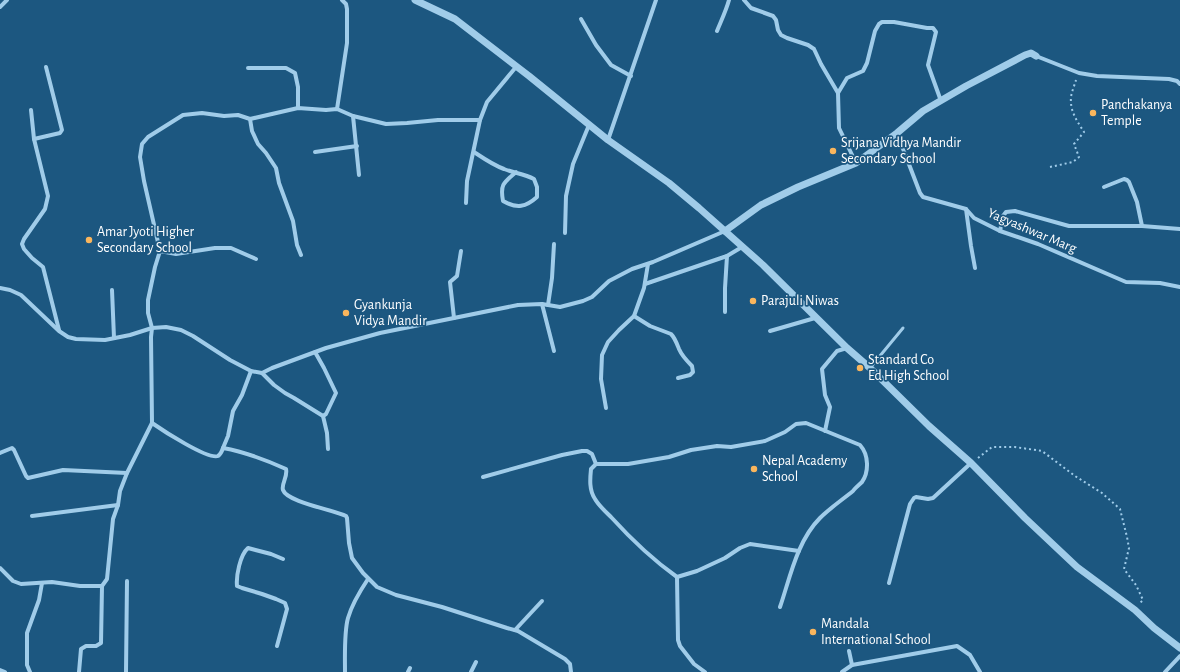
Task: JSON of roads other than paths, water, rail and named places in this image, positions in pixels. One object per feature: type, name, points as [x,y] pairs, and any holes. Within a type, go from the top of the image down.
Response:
[{"type":"street","points":[[0,7],[6,0]]},
{"type":"street","points":[[337,109],[347,43],[347,9],[346,4],[342,0]]},
{"type":"street","points":[[415,0],[423,2],[454,19],[529,76],[608,140],[669,183],[763,265],[815,318],[870,368],[929,426],[971,463],[1025,518],[1077,567],[1135,610],[1154,628],[1180,648]]},
{"type":"street","points":[[608,140],[656,0]]},
{"type":"street","points":[[717,31],[728,0]]},
{"type":"street","points":[[744,0],[751,8],[773,16],[776,20],[778,30],[782,35],[808,45],[814,49],[838,93],[839,128],[856,163]]},
{"type":"street","points":[[581,19],[596,45],[611,65],[631,76]]},
{"type":"street","points":[[838,93],[847,78],[863,71],[867,63],[872,42],[879,24],[882,22],[894,22],[933,28],[936,32],[928,65],[941,102]]},
{"type":"street","points":[[262,373],[326,348],[380,333],[518,305],[542,304],[560,307],[583,301],[592,296],[609,281],[632,269],[648,264],[725,232],[761,205],[798,187],[856,163],[924,111],[966,86],[1031,53],[1079,73],[1097,76],[1169,79],[1177,81],[1180,84]]},
{"type":"street","points":[[34,139],[60,133],[62,130],[46,67]]},
{"type":"street","points":[[466,203],[467,180],[480,120],[486,102],[516,67]]},
{"type":"street","points":[[248,68],[286,68],[296,73],[298,108]]},
{"type":"street","points":[[79,672],[81,649],[86,646],[96,646],[101,643],[102,586],[107,579],[113,519],[118,505],[120,491],[127,473],[152,423],[152,328],[148,313],[148,300],[160,251],[141,163],[140,156],[142,144],[148,137],[183,115],[202,113],[224,116],[238,115],[250,119],[298,108],[326,110],[337,109],[353,116],[386,124],[438,120],[480,120]]},
{"type":"street","points":[[30,110],[34,139],[48,196],[45,209],[22,244],[24,249],[32,258],[43,267],[59,330]]},
{"type":"street","points":[[353,116],[359,175]]},
{"type":"street","points":[[250,119],[252,131],[258,144],[276,168],[279,183],[293,221],[301,255]]},
{"type":"street","points":[[565,233],[566,196],[573,164],[589,125]]},
{"type":"street","name":"Yagyashwar Marg","points":[[897,133],[920,193],[923,197],[966,208],[974,218],[1000,231],[1038,244],[1126,282],[1160,283],[1180,288]]},
{"type":"street","points":[[315,152],[357,146]]},
{"type":"street","points":[[474,152],[504,169],[516,172],[524,174],[534,179],[537,187],[537,197],[530,204],[516,206],[503,202],[501,192],[504,182],[516,172]]},
{"type":"street","points":[[1104,187],[1124,179],[1129,182],[1137,202],[1142,226]]},
{"type":"street","points":[[966,208],[975,268]]},
{"type":"street","points":[[1000,231],[1003,216],[1006,212],[1015,212],[1069,226],[1142,226],[1180,229]]},
{"type":"street","points":[[548,305],[552,278],[554,244]]},
{"type":"street","points":[[645,284],[727,256],[742,247]]},
{"type":"street","points":[[160,251],[176,254],[215,248],[231,248],[256,258]]},
{"type":"street","points":[[454,318],[450,282],[457,276],[461,252]]},
{"type":"street","points":[[725,312],[724,288],[727,256]]},
{"type":"street","points":[[606,408],[601,378],[602,355],[608,342],[634,316],[645,284],[648,264]]},
{"type":"street","points":[[0,288],[10,290],[21,295],[59,330],[76,339],[105,340],[130,335],[152,328],[166,327],[180,330],[194,336],[230,360],[251,371],[262,373],[285,394],[323,416],[327,433],[328,449]]},
{"type":"street","points":[[112,290],[114,338]]},
{"type":"street","points":[[542,304],[554,351]]},
{"type":"street","points":[[634,316],[650,326],[671,334],[674,337],[686,361],[692,366],[693,372],[690,375],[678,378]]},
{"type":"street","points":[[770,331],[815,318]]},
{"type":"street","points":[[825,431],[830,407],[825,395],[822,369],[837,351],[847,348]]},
{"type":"street","points":[[315,352],[336,393],[326,414],[323,416]]},
{"type":"street","points":[[152,423],[198,451],[213,456],[218,456],[228,436],[233,411],[242,395],[251,371]]},
{"type":"street","points":[[677,577],[661,565],[624,532],[595,499],[590,488],[590,469],[596,464],[628,464],[669,457],[691,450],[717,446],[731,447],[765,441],[785,432],[796,424],[806,423],[860,446],[864,450],[868,466],[862,482],[820,518],[811,529],[799,550],[780,607]]},
{"type":"street","points":[[0,453],[12,448],[28,478],[62,470],[127,473]]},
{"type":"street","points":[[223,448],[264,459],[286,469],[287,473],[282,488],[288,496],[346,516],[352,558],[368,579],[377,587],[396,595],[442,607],[516,630],[565,659],[570,664],[571,672]]},
{"type":"street","points":[[483,477],[562,455],[582,451],[587,451],[592,454],[596,464]]},
{"type":"street","points":[[889,583],[912,500],[916,497],[928,499],[933,498],[971,463]]},
{"type":"street","points":[[32,516],[118,505]]},
{"type":"street","points":[[677,577],[697,571],[750,544],[799,550]]},
{"type":"street","points":[[277,646],[287,609],[285,603],[237,586],[236,577],[244,553],[248,548],[283,559]]},
{"type":"street","points":[[0,568],[13,580],[21,584],[52,582],[80,586],[102,586]]},
{"type":"street","points":[[677,577],[678,640],[680,646],[694,664],[705,672]]},
{"type":"street","points":[[345,672],[345,646],[348,619],[356,597],[368,579]]},
{"type":"street","points":[[126,672],[127,581]]},
{"type":"street","points":[[30,672],[27,665],[27,633],[39,600],[42,583]]},
{"type":"street","points":[[516,630],[542,601]]},
{"type":"street","points":[[842,672],[852,665],[957,646],[970,655],[980,672]]},
{"type":"street","points":[[849,651],[852,665]]},
{"type":"street","points":[[1165,672],[1180,656]]},
{"type":"street","points":[[471,672],[476,662]]},
{"type":"street","points":[[0,670],[5,672]]},
{"type":"lane","points":[[870,368],[903,328]]},
{"type":"place","name":"Panchakanya Temple","points":[[1093,113]]},
{"type":"place","name":"Srijana Vidhya Mandir Secondary School","points":[[833,151]]},
{"type":"place","name":"Amar Jyoti Higher Secondary School","points":[[89,240]]},
{"type":"place","name":"Parajuli Niwas","points":[[753,301]]},
{"type":"place","name":"Gyankunja Vidya Mandir","points":[[346,313]]},
{"type":"place","name":"Standard Co Ed High School","points":[[860,368]]},
{"type":"place","name":"Nepal Academy School","points":[[754,469]]},
{"type":"place","name":"Mandala International School","points":[[813,632]]}]
